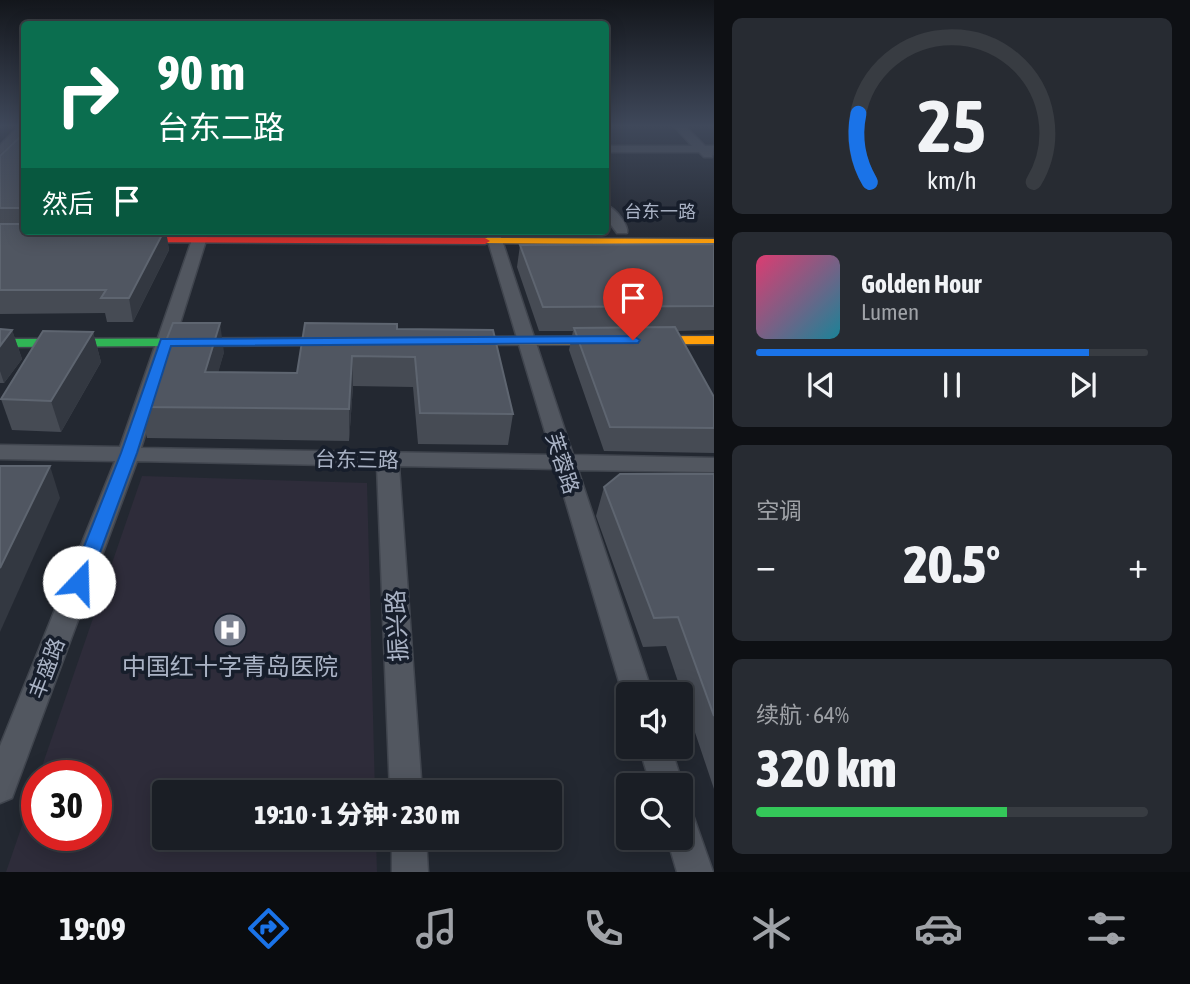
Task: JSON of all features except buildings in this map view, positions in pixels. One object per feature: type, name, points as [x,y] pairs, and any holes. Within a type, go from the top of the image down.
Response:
[{"type":"main road","name":"台东一路","points":[[614,230],[714,230]]},
{"type":"main road","name":"台东一路","points":[[110,239],[201,236],[494,236],[714,242]]},
{"type":"main road","points":[[443,341],[528,347],[714,340]]},
{"type":"main road","points":[[0,342],[359,342]]},
{"type":"street","name":"丰盛路","points":[[0,787],[129,453],[201,236]]},
{"type":"street","name":"芙蓉路","points":[[494,236],[563,464],[634,682]]},
{"type":"street","name":"台东三路","points":[[0,452],[714,465]]},
{"type":"street","name":"振兴路","points":[[388,460],[405,780]]},
{"type":"street","points":[[409,850],[410,872]]},
{"type":"street","points":[[688,850],[695,872]]},
{"type":"shaded area","name":"中国红十字青岛医院","points":[[142,476],[367,483],[375,780],[152,780],[152,850],[376,850],[377,872],[6,872],[21,828],[21,851],[112,851],[112,760],[44,760]]},
{"type":"traffic: fast","points":[[0,343],[340,342]]},
{"type":"traffic: slow","points":[[485,241],[714,242]]},
{"type":"traffic: slow","points":[[458,341],[714,340]]},
{"type":"traffic: jam","points":[[124,239],[485,241]]},
{"type":"place","name":"中国红十字青岛医院","points":[[230,630]]},
{"type":"route","points":[[79,582],[129,453],[165,342],[633,340]]}]
